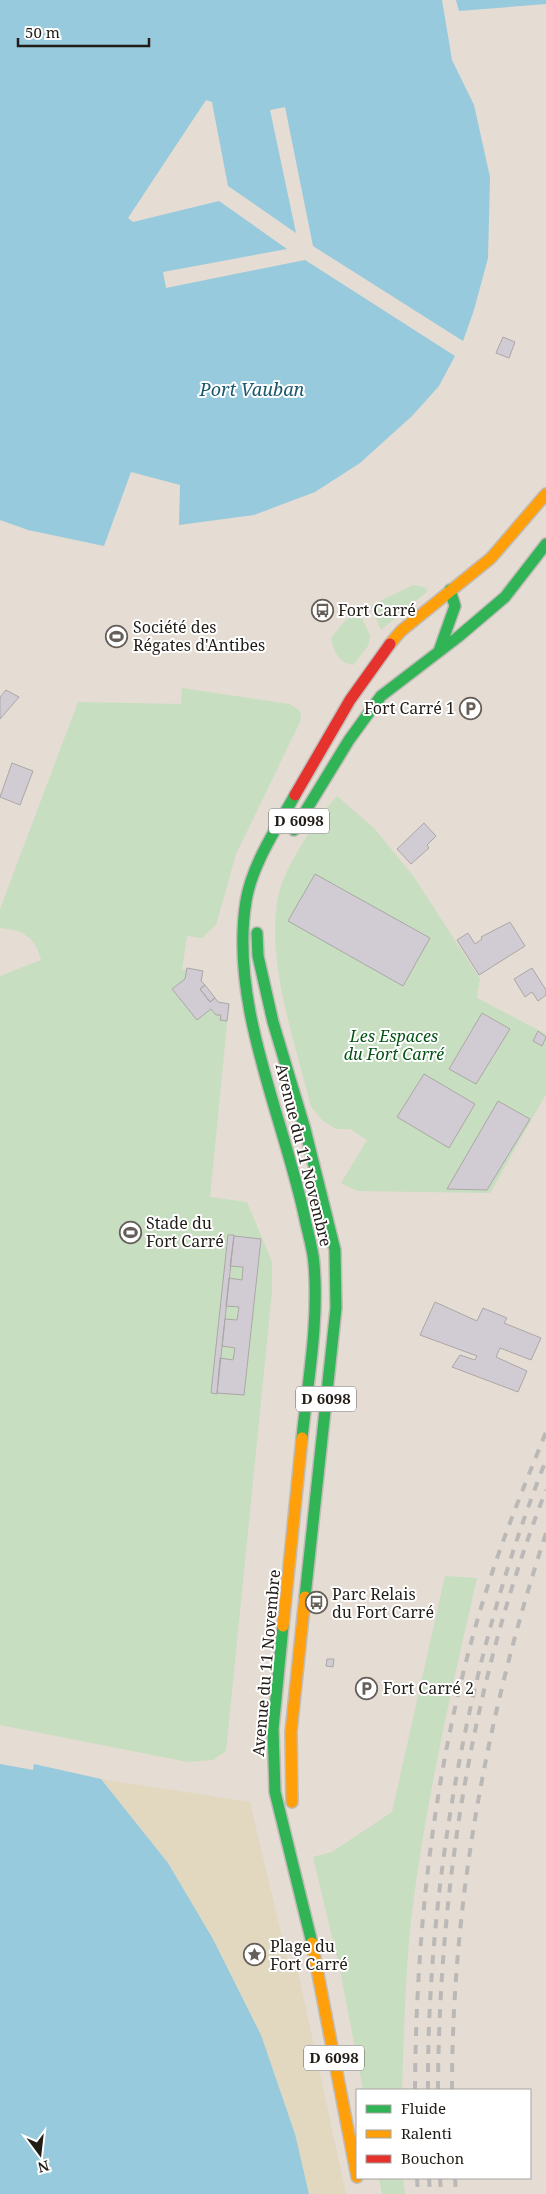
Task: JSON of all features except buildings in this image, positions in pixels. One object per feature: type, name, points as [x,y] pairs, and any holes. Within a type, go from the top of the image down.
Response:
[{"type":"main road","name":"Avenue du 11 Novembre","points":[[311,1940],[275,1792],[273,1729],[315,1312],[314,1263],[301,1200],[272,1095],[245,985],[242,946],[246,900],[256,868],[284,815],[359,685],[401,631],[491,558],[546,494]]},
{"type":"main road","name":"D 6098","points":[[289,838],[349,740],[376,702],[398,681],[440,651],[505,597],[546,544]]},
{"type":"main road","points":[[440,651],[455,606],[450,590]]},
{"type":"main road","points":[[359,685],[383,680],[423,663]]},
{"type":"main road","name":"Avenue du 11 Novembre","points":[[258,920],[258,956],[271,1013],[318,1178],[335,1250],[336,1308],[291,1732],[290,1791],[311,1940]]},
{"type":"main road","points":[[272,1095],[285,1112],[299,1162],[306,1175],[318,1178]]},
{"type":"main road","points":[[294,1534],[296,1565],[290,1612],[296,1620],[303,1621]]},
{"type":"main road","name":"D 6098","points":[[311,1940],[356,2170]]},
{"type":"green space","points":[[413,585],[424,587],[428,591],[381,630],[370,606]]},
{"type":"green space","points":[[359,611],[370,636],[368,646],[353,665],[340,659],[331,638],[344,622]]},
{"type":"green space","name":"Stade du Fort Carré","points":[[182,688],[289,704],[298,709],[301,714],[300,722],[236,854],[216,925],[202,938],[187,936],[182,970],[187,968],[203,971],[202,981],[218,1002],[229,1004],[210,1197],[247,1202],[272,1262],[272,1291],[226,1751],[213,1760],[188,1762],[0,1725],[0,976],[41,960],[32,940],[27,936],[16,931],[0,928],[0,909],[78,702],[181,704]]},
{"type":"green space","name":"Les Espaces du Fort Carré","points":[[337,796],[374,828],[414,877],[480,979],[477,998],[546,1034],[546,1094],[490,1193],[357,1191],[341,1183],[367,1140],[350,1129],[336,1129],[322,1120],[311,1106],[284,1002],[279,975],[275,922],[278,897],[287,873],[311,830]]},
{"type":"green space","points":[[445,1576],[477,1578],[440,1748],[417,1877],[407,1962],[402,2089],[363,2089],[340,1970],[313,1857],[332,1852],[392,1812]]},
{"type":"green space","points":[[379,2179],[403,2179],[405,2194],[382,2194]]},
{"type":"sand","name":"Plage du Fort Carré","points":[[101,1779],[250,1802],[290,1971],[298,1972],[346,2194],[309,2194],[213,1939],[168,1863]]},
{"type":"water","name":"Port Vauban","points":[[0,0],[442,0],[452,60],[474,105],[490,177],[488,258],[474,310],[463,341],[313,246],[285,107],[270,110],[296,233],[228,186],[212,102],[206,100],[128,218],[133,222],[219,201],[287,249],[163,272],[166,288],[305,260],[455,356],[439,386],[412,416],[360,463],[315,492],[254,515],[179,525],[180,485],[131,472],[104,546],[28,530],[0,520]]},
{"type":"water","points":[[456,0],[546,0],[546,4],[459,11]]},
{"type":"water","points":[[0,1764],[33,1770],[34,1764],[101,1779],[168,1863],[213,1939],[261,2035],[295,2134],[309,2194],[0,2194]]},
{"type":"railway","points":[[415,2089],[416,2025],[425,1894],[433,1828],[444,1764],[457,1699],[492,1573],[546,1432]]},
{"type":"railway","points":[[428,2089],[435,1931],[445,1850],[458,1770],[475,1690],[495,1611],[519,1534],[546,1460]]},
{"type":"railway","points":[[438,2089],[445,1937],[453,1861],[465,1785],[498,1635],[520,1562],[546,1490]]},
{"type":"railway","points":[[452,2089],[458,1948],[477,1808],[506,1670],[546,1533]]},
{"type":"railway","points":[[417,2179],[418,2194]]},
{"type":"railway","points":[[429,2179],[430,2194]]},
{"type":"railway","points":[[440,2179],[441,2194]]},
{"type":"railway","points":[[455,2179],[456,2194]]},
{"type":"traffic: fast","points":[[294,830],[349,740],[381,696],[458,637],[505,597],[546,544]]},
{"type":"traffic: fast","points":[[439,651],[455,606],[450,590]]},
{"type":"traffic: fast","points":[[295,795],[266,846],[254,873],[246,901],[243,940],[245,980],[252,1021],[261,1061],[296,1181],[313,1258],[315,1286],[314,1329],[302,1438]]},
{"type":"traffic: fast","points":[[257,933],[258,956],[273,1022],[305,1129],[335,1250],[336,1308],[305,1597]]},
{"type":"traffic: fast","points":[[283,1626],[273,1729],[275,1792],[312,1943]]},
{"type":"traffic: slow","points":[[390,644],[401,631],[491,558],[546,494]]},
{"type":"traffic: slow","points":[[283,1626],[302,1438]]},
{"type":"traffic: slow","points":[[292,1802],[291,1732],[305,1597]]},
{"type":"traffic: slow","points":[[312,1943],[356,2172]]},
{"type":"traffic: jam","points":[[295,795],[350,700],[390,644]]},
{"type":"place","name":"Fort Carré","points":[[322,610]]},
{"type":"place","name":"Société des Régates d'Antibes","points":[[117,636]]},
{"type":"place","name":"Fort Carré 1","points":[[471,708]]},
{"type":"place","name":"Stade du Fort Carré","points":[[130,1232]]},
{"type":"place","name":"Parc Relais du Fort Carré","points":[[316,1603]]},
{"type":"place","name":"Fort Carré 2","points":[[367,1688]]},
{"type":"place","name":"Plage du Fort Carré","points":[[254,1955]]}]
